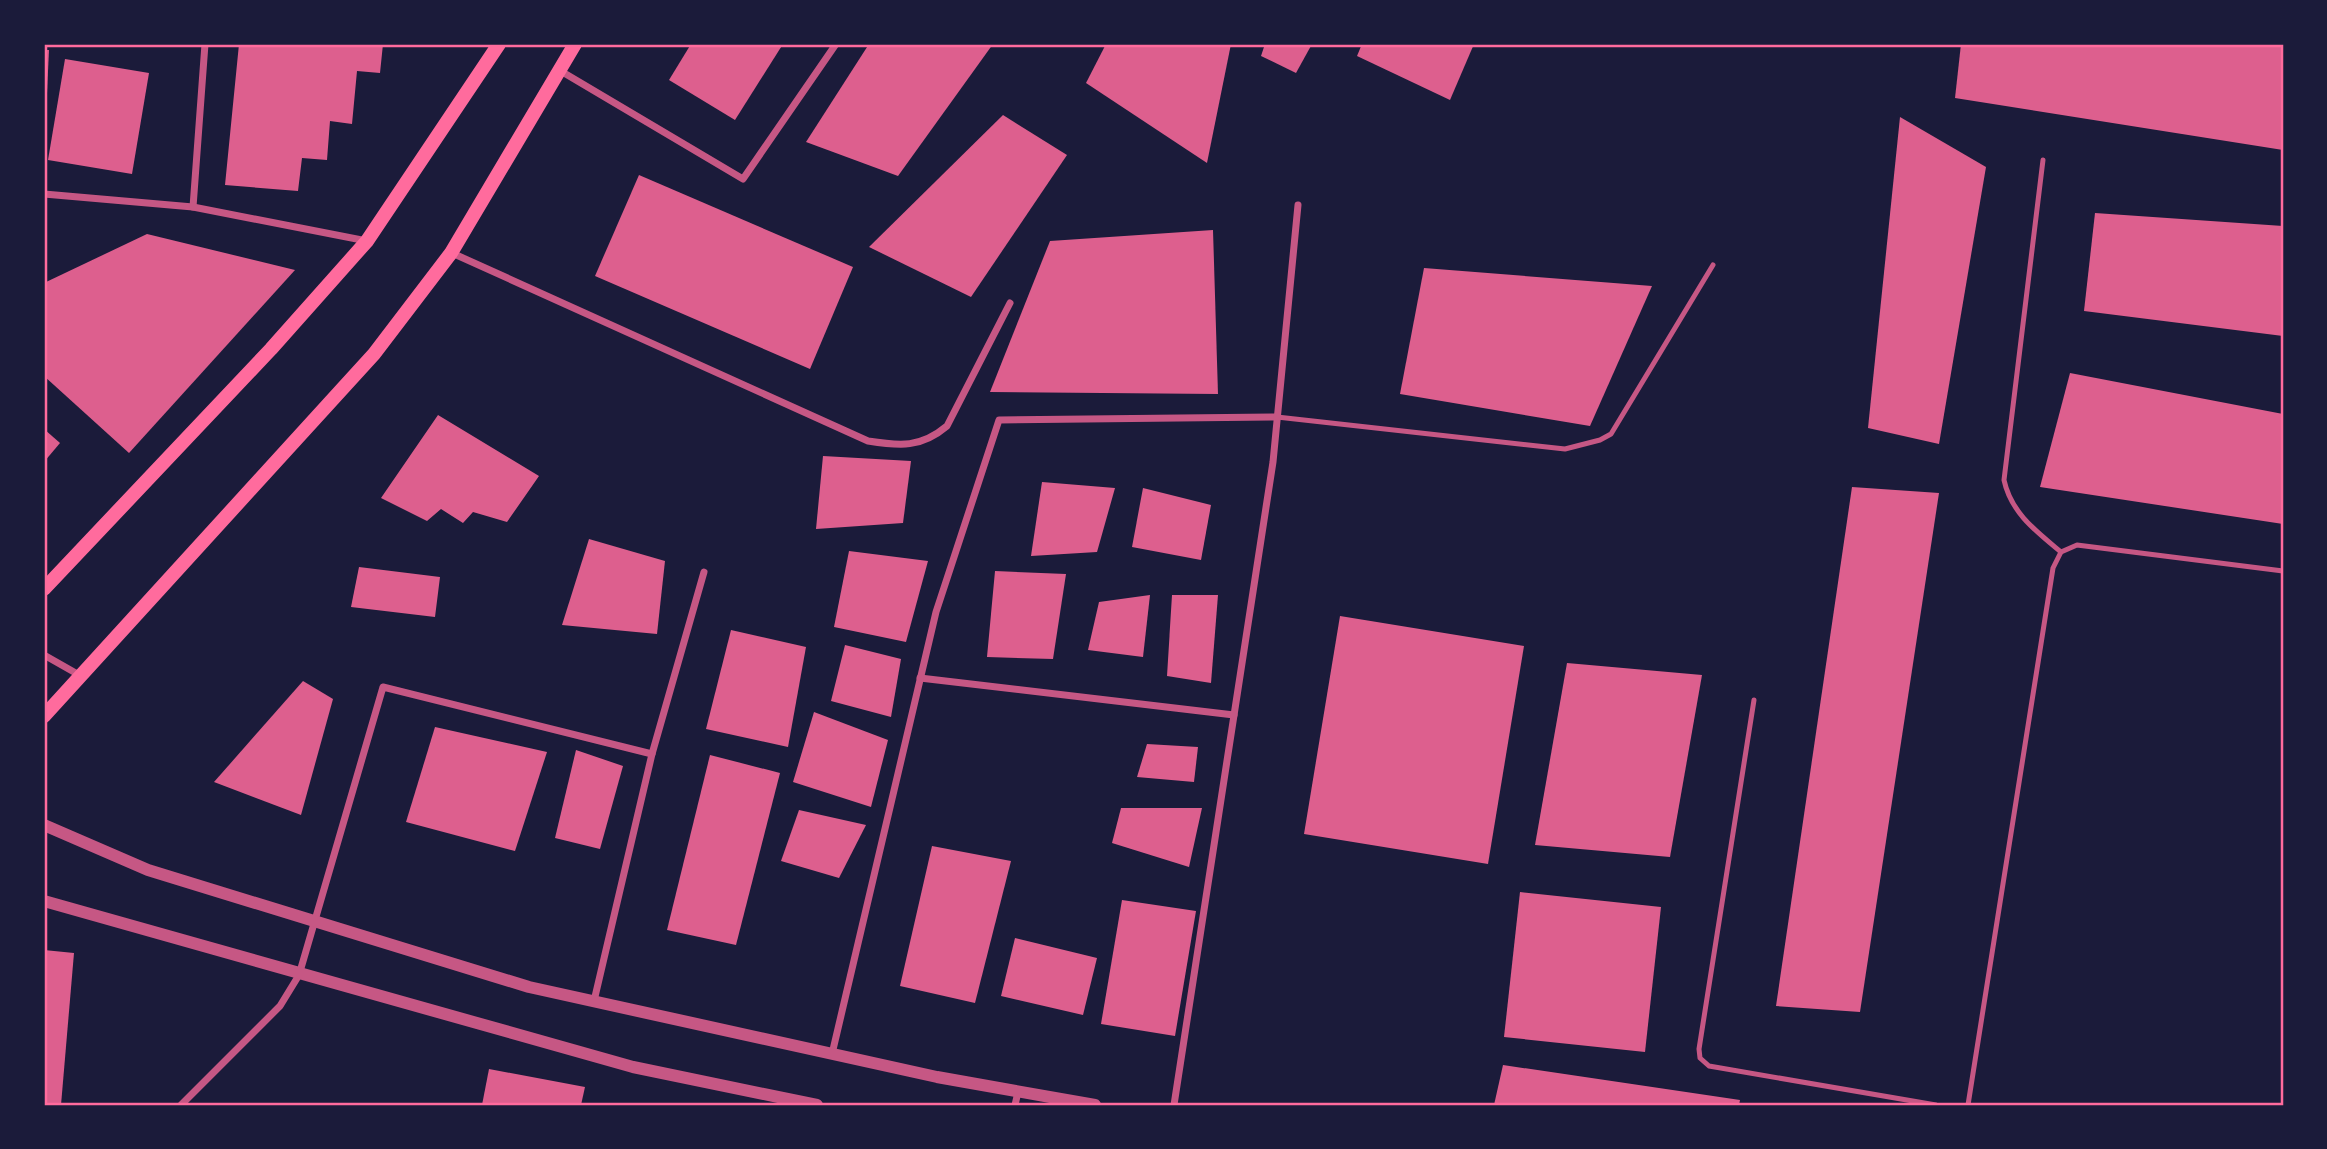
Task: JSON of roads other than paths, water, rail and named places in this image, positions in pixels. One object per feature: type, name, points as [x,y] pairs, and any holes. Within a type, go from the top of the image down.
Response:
[{"type":"main road","points":[[44,589],[271,349],[368,241],[499,44]]},
{"type":"main road","points":[[44,716],[374,354],[451,253],[575,44]]},
{"type":"street","points":[[193,207],[205,44]]},
{"type":"street","points":[[558,70],[743,178],[836,44]]},
{"type":"street","points":[[44,194],[193,207],[368,241]]},
{"type":"street","points":[[1174,1105],[1273,462],[1275,417],[1298,205]]},
{"type":"street","points":[[451,253],[868,441],[901,446],[932,439],[947,426],[1010,303]]},
{"type":"street","points":[[832,1054],[936,612],[999,420],[1275,417]]},
{"type":"street","points":[[594,1001],[652,754],[704,572]]},
{"type":"street","points":[[44,655],[81,676]]},
{"type":"street","points":[[920,678],[1234,715]]},
{"type":"street","points":[[181,1105],[280,1006],[299,975],[383,687],[652,754]]},
{"type":"street","points":[[44,825],[148,870],[529,987],[832,1054],[1016,1099],[1095,1105]]},
{"type":"street","points":[[44,901],[633,1067],[817,1105]]},
{"type":"lane","points":[[2043,160],[2004,480],[2008,498],[2019,513],[2061,552]]},
{"type":"lane","points":[[1275,417],[1565,449],[1600,440],[1611,434],[1713,265]]},
{"type":"lane","points":[[1968,1105],[2053,568],[2061,552],[2077,545],[2283,571]]},
{"type":"lane","points":[[1754,700],[1699,1049],[1700,1058],[1709,1066],[1936,1105]]}]
